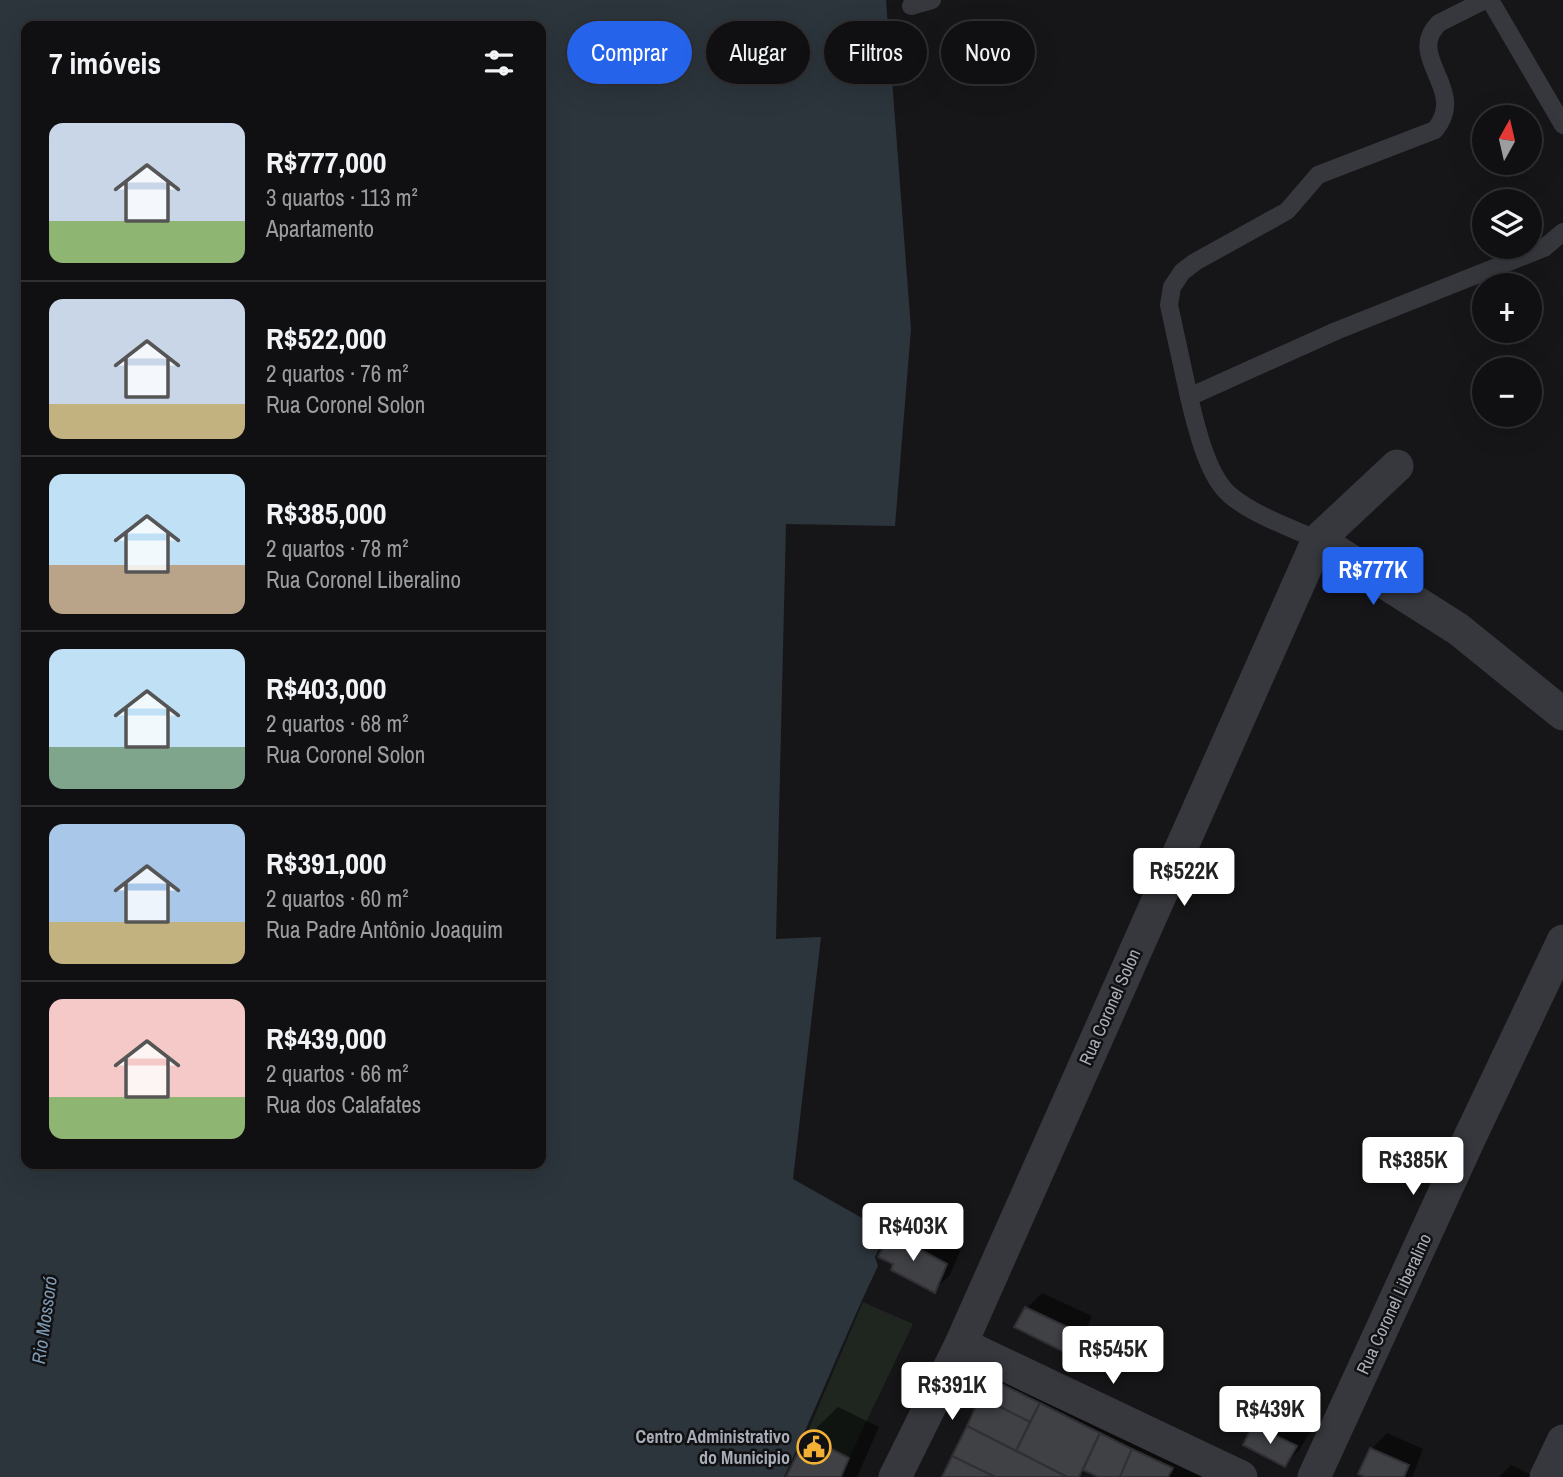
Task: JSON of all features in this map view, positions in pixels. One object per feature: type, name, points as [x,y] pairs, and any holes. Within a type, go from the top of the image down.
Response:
[{"type":"street","name":"Rua Coronel Solon","points":[[895,1477],[961,1344],[1318,540],[1397,466]]},
{"type":"street","points":[[1318,540],[1458,629],[1563,714]]},
{"type":"street","name":"Rua Coronel Liberalino","points":[[1314,1477],[1563,941]]},
{"type":"street","points":[[961,1344],[1241,1477]]},
{"type":"street","points":[[1546,1477],[1563,1441]]},
{"type":"lane","points":[[911,6],[932,0]]},
{"type":"lane","points":[[1318,540],[1252,509],[1229,495],[1213,473],[1202,447],[1189,397],[1169,305],[1172,287],[1182,272],[1195,261],[1287,211],[1318,175],[1435,130],[1441,122],[1446,102],[1427,48],[1428,40],[1439,23],[1485,0]]},
{"type":"lane","points":[[1490,0],[1563,125]]},
{"type":"lane","points":[[1189,397],[1336,331],[1544,248],[1563,232]]},
{"type":"shaded area","points":[[863,1302],[913,1324],[849,1458],[806,1436]]},
{"type":"water","name":"Rio Mossoró","points":[[0,0],[886,0],[888,21],[824,21],[824,84],[892,84],[911,329],[895,526],[786,524],[776,939],[821,937],[793,1179],[887,1232],[875,1257],[878,1266],[784,1477],[0,1477]]},
{"type":"building","points":[[890,1233],[947,1264],[935,1293],[891,1270],[893,1264],[878,1257]]},
{"type":"building","points":[[1025,1307],[1078,1332],[1068,1354],[1014,1327]]},
{"type":"building","points":[[989,1378],[1040,1403],[1030,1422],[980,1397]]},
{"type":"building","points":[[980,1397],[1030,1422],[1016,1451],[967,1426]]},
{"type":"building","points":[[1040,1403],[1100,1433],[1079,1477],[1067,1477],[1016,1451]]},
{"type":"building","points":[[1253,1424],[1297,1446],[1285,1467],[1243,1445]]},
{"type":"building","points":[[967,1426],[1067,1477],[995,1477],[952,1456]]},
{"type":"building","points":[[1100,1433],[1132,1449],[1120,1477],[1098,1477],[1083,1470]]},
{"type":"building","name":"Centro Administrativo do Municipio","points":[[806,1436],[849,1458],[841,1477],[786,1477]]},
{"type":"building","points":[[1370,1448],[1409,1465],[1404,1477],[1365,1477],[1358,1474]]},
{"type":"building","points":[[1132,1449],[1173,1468],[1168,1477],[1120,1477]]},
{"type":"building","points":[[952,1456],[995,1477],[942,1477]]},
{"type":"place","name":"Centro Administrativo do Municipio","points":[[814,1447]]}]
